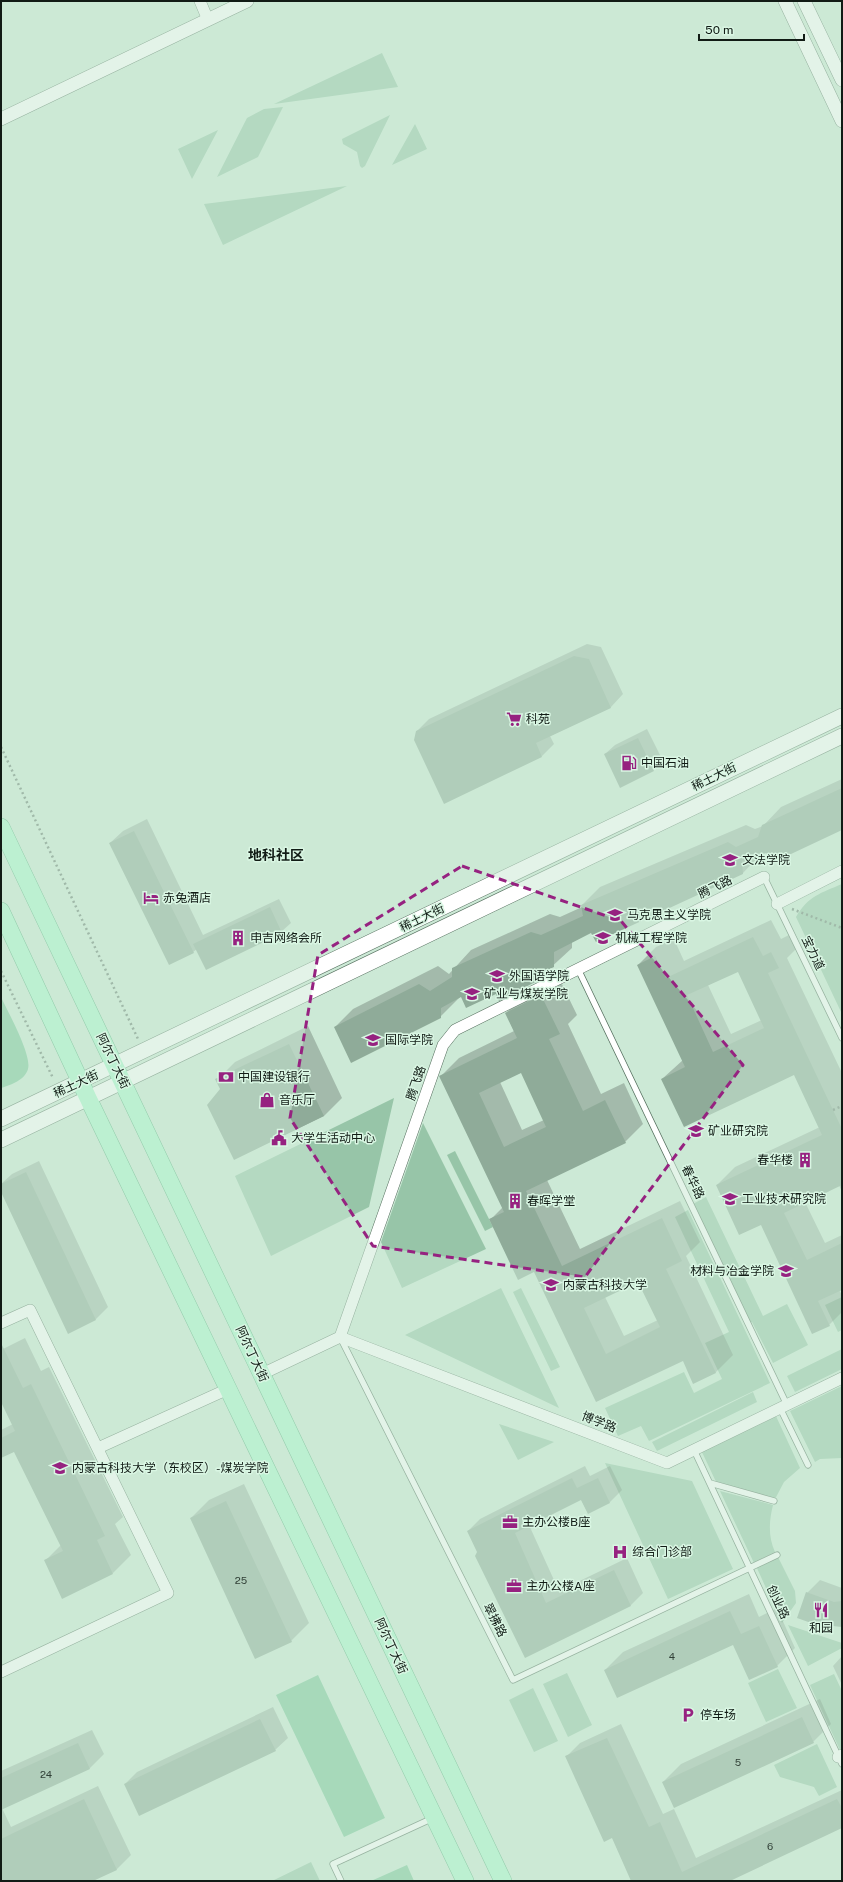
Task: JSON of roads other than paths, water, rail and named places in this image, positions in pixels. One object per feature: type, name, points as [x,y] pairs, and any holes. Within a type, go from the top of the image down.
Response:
[{"type":"main road","name":"稀土大街","points":[[1,1140],[88,1098],[144,1052],[842,716]]},
{"type":"main road","name":"稀土大街","points":[[1,1119],[81,1082],[119,1073],[842,736]]},
{"type":"main road","name":"阿尔丁大街","points":[[1,826],[503,1881]]},
{"type":"main road","points":[[1,911],[88,1098],[465,1881]]},
{"type":"street","points":[[200,1],[208,20]]},
{"type":"street","points":[[1,119],[247,1]]},
{"type":"street","points":[[785,1],[842,121]]},
{"type":"street","points":[[804,1],[842,80]]},
{"type":"street","points":[[777,904],[842,871]]},
{"type":"street","name":"腾飞路","points":[[340,1337],[443,1045],[454,1030],[764,877]]},
{"type":"street","points":[[1,1323],[30,1310],[168,1593],[1,1672]]},
{"type":"street","points":[[262,1374],[340,1337]]},
{"type":"street","name":"博学路","points":[[340,1337],[667,1462],[842,1378]]},
{"type":"street","points":[[98,1448],[228,1389]]},
{"type":"lane","name":"宝力道","points":[[764,877],[842,1038]]},
{"type":"lane","name":"春华路","points":[[578,969],[784,1406],[808,1465]]},
{"type":"lane","name":"翠拂路","points":[[340,1337],[513,1680],[750,1569]]},
{"type":"lane","name":"创业路","points":[[694,1450],[841,1758]]},
{"type":"lane","points":[[710,1484],[774,1501]]},
{"type":"lane","points":[[750,1569],[777,1556]]},
{"type":"lane","points":[[341,1881],[333,1864],[435,1817]]},
{"type":"place","name":"科苑","points":[[514,719]]},
{"type":"place","name":"中国石油","points":[[629,763]]},
{"type":"place","name":"文法学院","points":[[730,860]]},
{"type":"place","name":"赤兔酒店","points":[[151,898]]},
{"type":"place","name":"马克思主义学院","points":[[615,915]]},
{"type":"place","name":"申吉网络会所","points":[[238,938]]},
{"type":"place","name":"机械工程学院","points":[[603,938]]},
{"type":"place","name":"外国语学院","points":[[497,976]]},
{"type":"place","name":"矿业与煤炭学院","points":[[472,994]]},
{"type":"place","name":"国际学院","points":[[373,1040]]},
{"type":"place","name":"中国建设银行","points":[[226,1077]]},
{"type":"place","name":"音乐厅","points":[[267,1100]]},
{"type":"place","name":"矿业研究院","points":[[696,1131]]},
{"type":"place","name":"大学生活动中心","points":[[279,1138]]},
{"type":"place","name":"春华楼","points":[[805,1160]]},
{"type":"place","name":"工业技术研究院","points":[[730,1199]]},
{"type":"place","name":"春晖学堂","points":[[515,1201]]},
{"type":"place","name":"材料与冶金学院","points":[[786,1271]]},
{"type":"place","name":"内蒙古科技大学","points":[[551,1285]]},
{"type":"place","name":"内蒙古科技大学（东校区）-煤炭学院","points":[[60,1468]]},
{"type":"place","name":"主办公楼B座","points":[[510,1522]]},
{"type":"place","name":"综合门诊部","points":[[620,1552]]},
{"type":"place","name":"主办公楼A座","points":[[514,1586]]},
{"type":"place","name":"和园","points":[[821,1610]]},
{"type":"place","name":"停车场","points":[[688,1715]]},
{"type":"district","name":"地科社区","points":[[276,855]]}]
